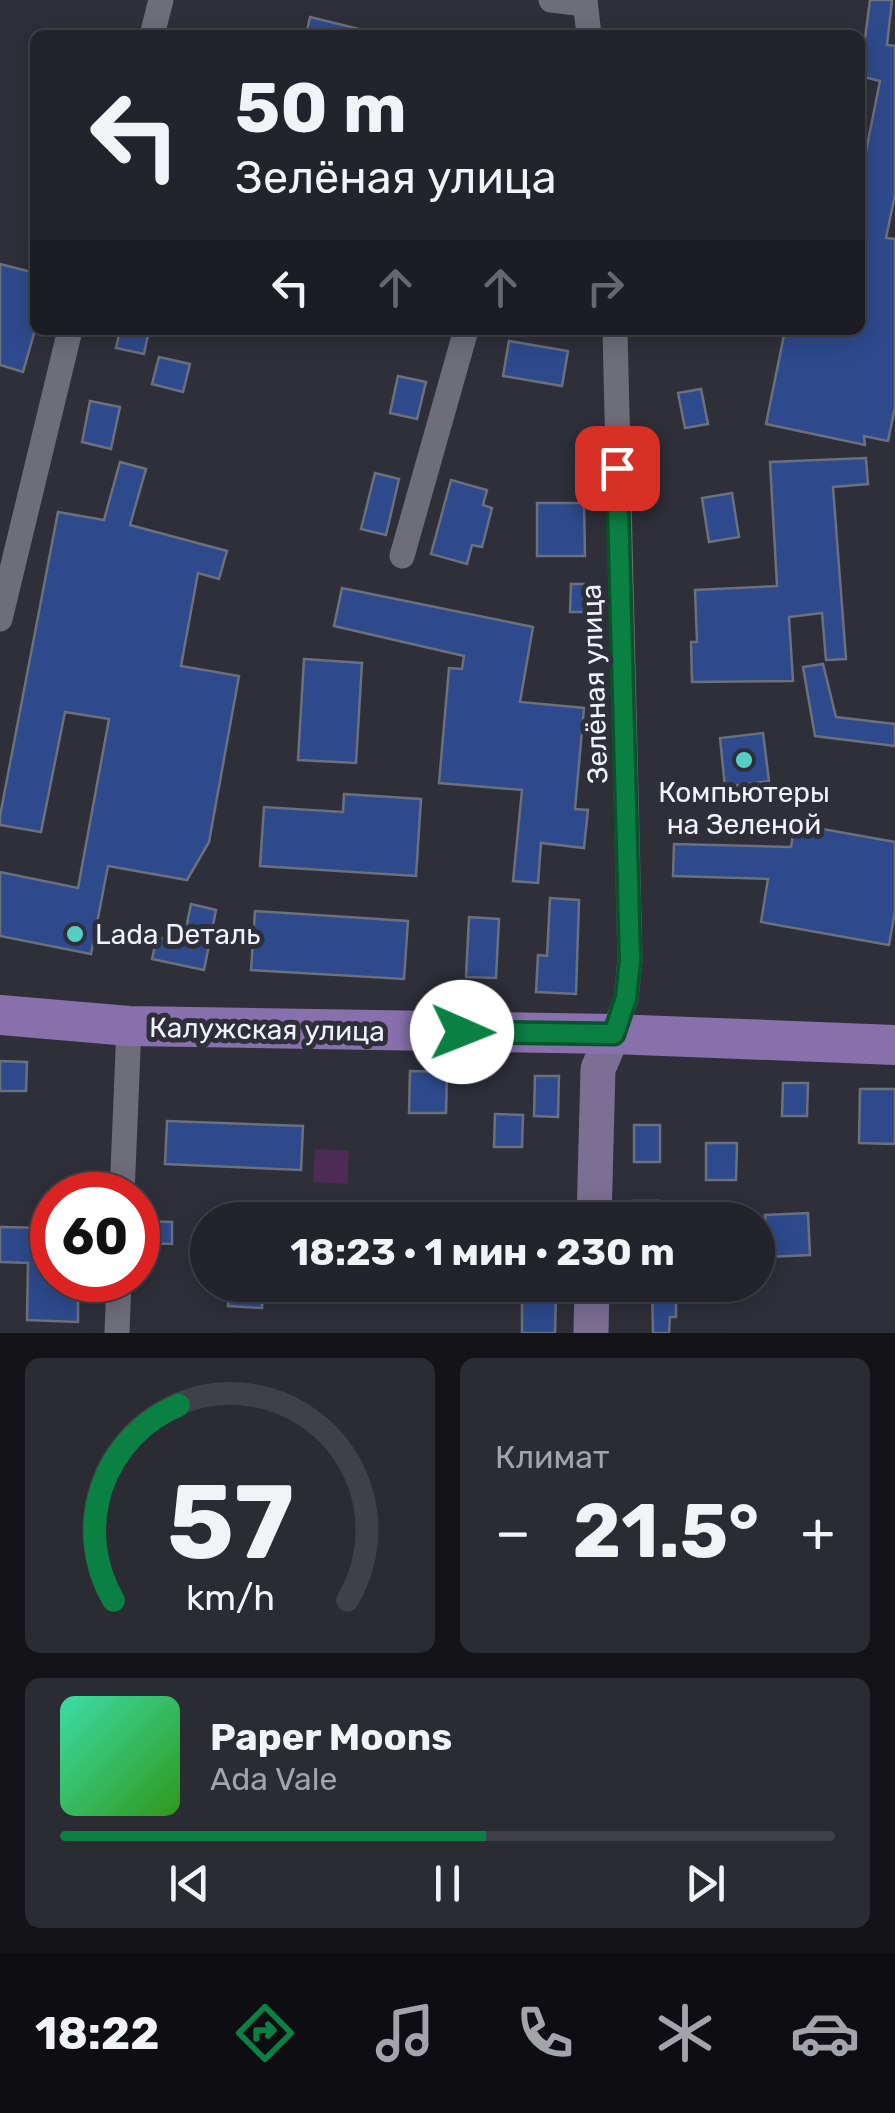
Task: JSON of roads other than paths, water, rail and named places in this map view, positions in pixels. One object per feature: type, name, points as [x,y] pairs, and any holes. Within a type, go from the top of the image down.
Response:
[{"type":"main road","name":"Калужская улица","points":[[0,1016],[129,1026],[614,1034],[895,1044]]},
{"type":"street","points":[[153,30],[161,0]]},
{"type":"street","points":[[552,0],[585,2],[588,30]]},
{"type":"street","points":[[0,619],[69,335]]},
{"type":"street","points":[[402,556],[465,335]]},
{"type":"street","name":"Зелёная улица","points":[[614,1034],[626,998],[630,960],[615,335]]},
{"type":"street","points":[[123,1172],[129,1026]]},
{"type":"street","points":[[594,1202],[598,1069],[614,1034]]},
{"type":"street","points":[[118,1333],[119,1302]]},
{"type":"street","points":[[591,1333],[592,1302]]},
{"type":"place","name":"Компьютеры на Зеленой","points":[[744,760]]},
{"type":"place","name":"Lada Dеталь","points":[[75,934]]}]
